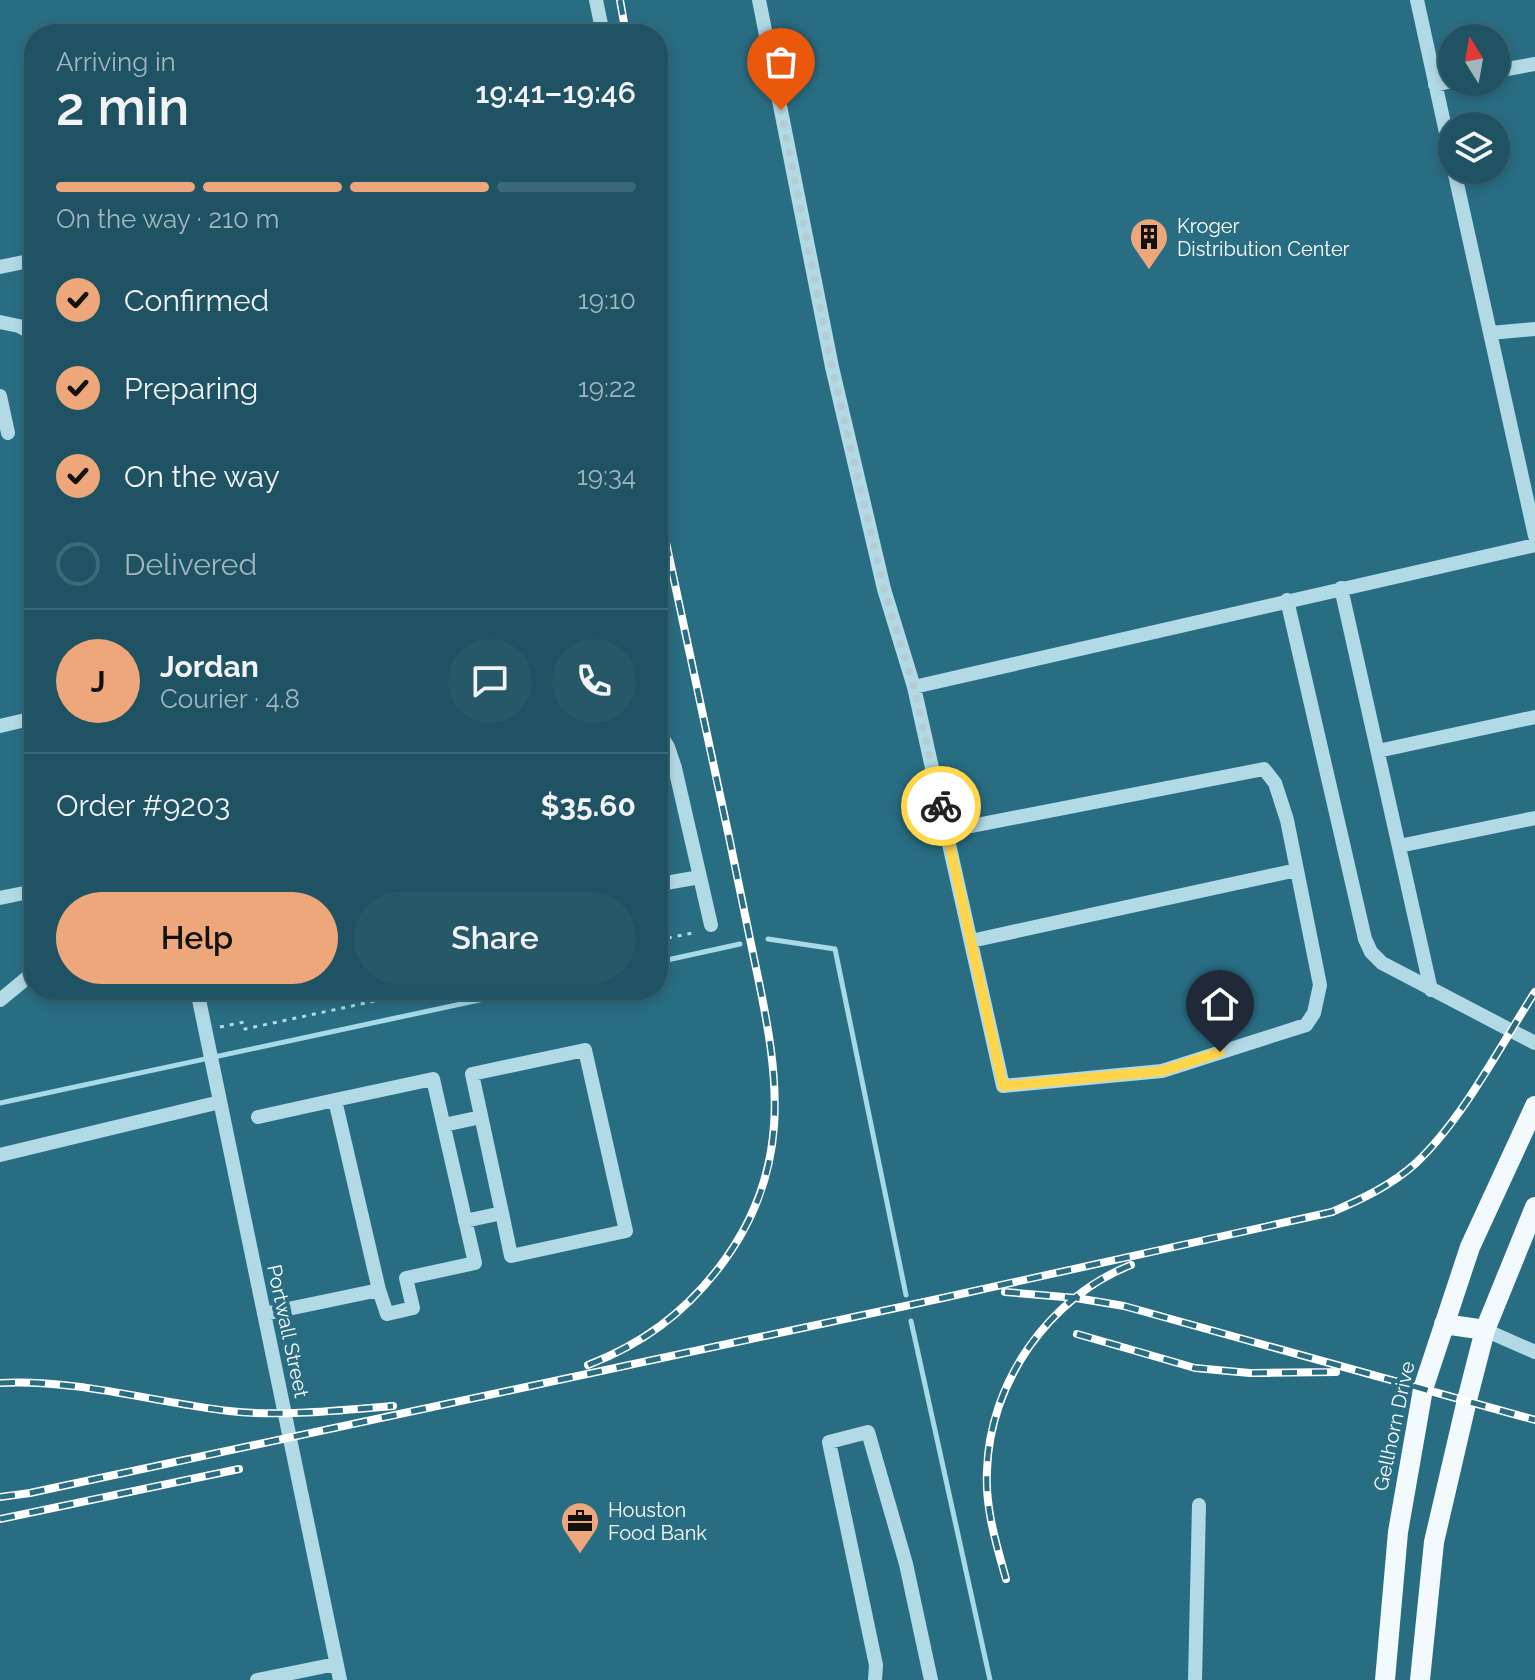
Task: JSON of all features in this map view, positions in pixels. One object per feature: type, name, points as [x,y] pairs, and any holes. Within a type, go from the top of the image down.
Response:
[{"type":"main road","name":"Gellhorn Drive","points":[[1385,1680],[1398,1532],[1423,1389],[1470,1247],[1535,1106]]},
{"type":"main road","points":[[1420,1680],[1434,1542],[1485,1330],[1535,1207]]},
{"type":"main road","points":[[1444,1324],[1485,1330]]},
{"type":"main road","points":[[1398,1532],[1434,1542]]},
{"type":"street","points":[[596,0],[601,24]]},
{"type":"street","points":[[759,0],[832,367],[884,589],[914,687],[946,831],[971,941],[1003,1086],[1162,1071],[1306,1025],[1314,1013],[1320,985],[1287,820],[1275,783],[1264,769],[946,831]]},
{"type":"street","points":[[1417,0],[1441,112]]},
{"type":"street","points":[[1510,68],[1535,64]]},
{"type":"street","points":[[1457,184],[1535,536]]},
{"type":"street","points":[[0,267],[24,262]]},
{"type":"street","points":[[0,322],[24,329]]},
{"type":"street","points":[[1490,333],[1535,329]]},
{"type":"street","points":[[0,396],[8,433]]},
{"type":"street","points":[[914,687],[1535,545]]},
{"type":"street","points":[[1341,588],[1431,990]]},
{"type":"street","points":[[1287,600],[1365,939],[1371,952],[1382,963],[1535,1043]]},
{"type":"street","points":[[1378,751],[1535,717]]},
{"type":"street","points":[[0,726],[24,720]]},
{"type":"street","points":[[668,747],[711,925]]},
{"type":"street","points":[[1399,846],[1535,818]]},
{"type":"street","points":[[971,941],[1297,870]]},
{"type":"street","points":[[668,883],[700,877]]},
{"type":"street","points":[[0,898],[24,893]]},
{"type":"street","points":[[0,1000],[24,980]]},
{"type":"street","name":"Portwall Street","points":[[199,1000],[340,1680]]},
{"type":"street","points":[[585,1050],[626,1231],[511,1256],[502,1213],[472,1074],[585,1050]]},
{"type":"street","points":[[258,1117],[335,1100],[433,1079],[475,1263],[406,1278],[413,1308],[387,1314],[335,1100]]},
{"type":"street","points":[[0,1155],[220,1102]]},
{"type":"street","points":[[444,1125],[481,1117]]},
{"type":"street","points":[[465,1221],[502,1213]]},
{"type":"street","points":[[264,1314],[379,1290]]},
{"type":"street","points":[[1485,1330],[1535,1352]]},
{"type":"street","points":[[875,1680],[876,1665],[829,1442],[868,1432],[906,1564],[931,1680]]},
{"type":"street","points":[[1195,1680],[1199,1505]]},
{"type":"street","points":[[257,1680],[336,1664]]},
{"type":"path","points":[[668,938],[701,931],[700,927],[711,925]]},
{"type":"path","points":[[205,1030],[244,1022],[245,1029],[380,1000]]},
{"type":"waterway","points":[[768,939],[835,949],[906,1295]]},
{"type":"waterway","points":[[668,960],[740,944]]},
{"type":"waterway","points":[[0,1103],[479,1000]]},
{"type":"waterway","points":[[911,1321],[990,1680]]},
{"type":"railway","points":[[620,0],[624,24]]},
{"type":"railway","points":[[588,1365],[608,1357],[660,1326],[691,1300],[718,1269],[742,1233],[759,1197],[769,1161],[774,1124],[771,1049],[764,1009],[668,552]]},
{"type":"railway","points":[[0,1497],[938,1299],[1332,1212],[1397,1178],[1433,1145],[1465,1104],[1535,992]]},
{"type":"railway","points":[[1006,1579],[992,1525],[987,1485],[990,1438],[999,1406],[1029,1347],[1050,1321],[1074,1298],[1101,1279],[1131,1265]]},
{"type":"railway","points":[[1005,1292],[1124,1306],[1535,1420]]},
{"type":"railway","points":[[1077,1334],[1195,1368],[1250,1373],[1336,1372]]},
{"type":"railway","points":[[0,1383],[58,1384],[248,1413],[393,1406]]},
{"type":"railway","points":[[0,1519],[239,1469]]},
{"type":"way so far","points":[[781,110],[832,367],[884,589],[914,687],[941,806]]},
{"type":"place","name":"Kroger Distribution Center","points":[[1149,271]]},
{"type":"place","name":"Houston Food Bank","points":[[580,1555]]},
{"type":"route","points":[[941,806],[1003,1086],[1162,1071],[1220,1052]]}]
